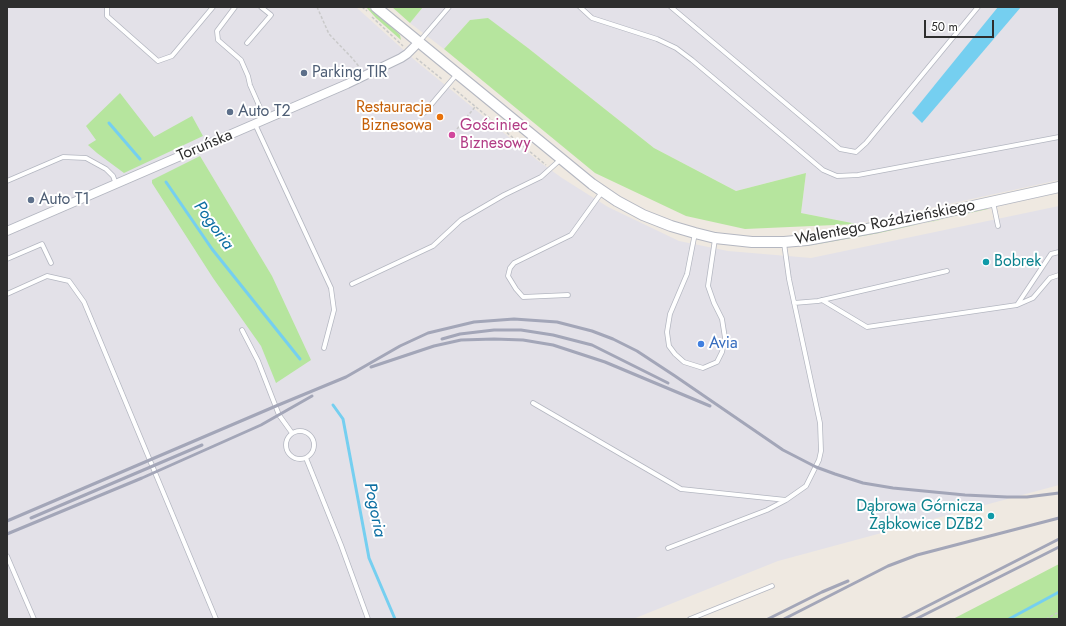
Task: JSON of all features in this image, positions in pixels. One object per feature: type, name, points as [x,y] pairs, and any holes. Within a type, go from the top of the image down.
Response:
[{"type":"street","name":"Walentego Roździeńskiego","points":[[376,7],[602,191],[650,218],[695,233],[715,238],[752,242],[784,242],[830,236],[871,228],[1059,187]]},
{"type":"street","name":"Toruńska","points":[[7,231],[364,76],[405,56],[419,42]]},
{"type":"lane","points":[[107,7],[107,16],[158,61],[172,56],[213,7]]},
{"type":"lane","points":[[235,7],[217,31],[218,40],[241,60],[265,120]]},
{"type":"lane","points":[[248,43],[271,15],[261,7]]},
{"type":"lane","points":[[419,42],[449,7]]},
{"type":"lane","points":[[580,7],[592,18],[657,39],[676,48],[823,170],[837,176],[858,175],[1059,137]]},
{"type":"lane","points":[[671,7],[840,149],[856,152],[866,143],[978,7]]},
{"type":"lane","points":[[424,113],[457,74]]},
{"type":"lane","points":[[255,124],[331,288],[334,310],[324,348]]},
{"type":"lane","points":[[7,181],[63,156],[86,158],[106,169],[113,176],[116,184]]},
{"type":"lane","points":[[352,284],[433,246],[461,220],[504,195],[541,177],[561,159]]},
{"type":"lane","points":[[568,295],[523,296],[516,289],[508,276],[510,268],[514,263],[571,235],[578,228],[602,191]]},
{"type":"lane","points":[[993,202],[998,226]]},
{"type":"lane","points":[[695,233],[687,274],[670,314],[667,332],[669,346],[675,354],[684,362],[703,368],[717,362],[722,352],[725,338],[722,319],[708,286],[715,238]]},
{"type":"lane","points":[[668,548],[767,510],[786,500],[806,486],[819,460],[821,451],[820,423],[789,279],[784,242]]},
{"type":"lane","points":[[7,259],[42,244],[51,263]]},
{"type":"lane","points":[[1017,305],[1051,254],[1059,252]]},
{"type":"lane","points":[[794,303],[822,300],[947,271]]},
{"type":"lane","points":[[822,300],[867,327],[1017,305],[1033,298],[1050,278],[1059,275]]},
{"type":"lane","points":[[7,294],[47,276],[69,281],[84,302],[216,619]]},
{"type":"lane","points":[[242,330],[258,362],[279,415],[292,433]]},
{"type":"lane","points":[[533,402],[681,489],[786,500]]},
{"type":"lane","points":[[296,431],[305,432],[312,438],[314,442],[313,451],[306,458],[298,459],[290,456],[287,452],[285,444],[288,436],[292,433],[296,431]]},
{"type":"lane","points":[[306,458],[341,545],[368,619]]},
{"type":"lane","points":[[7,556],[34,619]]},
{"type":"lane","points":[[690,619],[772,586]]},
{"type":"path","points":[[317,7],[329,34],[352,58],[361,69],[364,76]]},
{"type":"path","points":[[362,7],[374,20],[402,44]]},
{"type":"path","points":[[418,59],[546,164],[552,167]]},
{"type":"path","points":[[457,129],[476,107]]},
{"type":"path","points":[[1046,619],[1059,612]]},
{"type":"shaded area","points":[[7,7],[356,7],[417,62],[537,160],[562,178],[608,207],[679,241],[728,251],[811,258],[1059,206],[1059,485],[778,561],[633,619],[7,619]]},
{"type":"shaded area","points":[[423,7],[1059,7],[1059,180],[857,224],[801,213],[806,173],[736,191],[654,148],[528,48],[488,19],[470,20],[444,49],[410,23]]},
{"type":"green space","points":[[366,7],[368,7],[396,31],[400,35],[401,40],[376,18]]},
{"type":"green space","points":[[392,7],[423,7],[410,23]]},
{"type":"green space","points":[[488,18],[654,148],[736,191],[806,173],[801,213],[857,224],[745,229],[686,216],[595,173],[444,49],[470,20]]},
{"type":"green space","points":[[120,93],[154,137],[192,116],[203,136],[124,173],[88,145],[96,140],[86,126]]},
{"type":"green space","points":[[200,156],[272,276],[311,360],[276,383],[261,346],[213,278],[152,183],[152,180]]},
{"type":"green space","points":[[985,209],[988,209],[952,217]]},
{"type":"green space","points":[[922,223],[879,233],[801,247]]},
{"type":"green space","points":[[1059,564],[1059,619],[953,619],[1036,576]]},
{"type":"water","points":[[998,7],[1021,7],[922,123],[912,113]]},
{"type":"waterway","name":"Pogoria","points":[[109,123],[140,159]]},
{"type":"waterway","name":"Pogoria","points":[[166,182],[212,249],[300,359]]},
{"type":"waterway","name":"Pogoria","points":[[333,405],[343,419],[369,558],[395,619]]},
{"type":"waterway","points":[[1009,619],[1059,592]]},
{"type":"railway","points":[[7,521],[346,377],[400,346],[428,333],[474,322],[514,319],[557,322],[592,331],[613,339],[637,351],[783,450],[816,467],[863,483],[893,488],[965,495],[1027,497],[1059,493]]},
{"type":"railway","points":[[442,339],[460,334],[494,330],[521,330],[553,335],[592,345],[668,383]]},
{"type":"railway","points":[[371,367],[434,346],[461,340],[523,340],[553,345],[605,362],[710,406]]},
{"type":"railway","points":[[7,534],[142,478],[261,425],[312,396]]},
{"type":"railway","points":[[31,518],[202,445]]},
{"type":"railway","points":[[784,619],[888,566],[917,555],[1059,518]]},
{"type":"railway","points":[[902,619],[1059,539]]},
{"type":"railway","points":[[916,619],[1059,547]]},
{"type":"railway","points":[[768,619],[822,592],[848,581]]},
{"type":"place","name":"Parking TIR","points":[[304,73]]},
{"type":"place","name":"Auto T2","points":[[230,112]]},
{"type":"place","name":"Restauracja Biznesowa","points":[[440,117]]},
{"type":"place","name":"Gościniec Biznesowy","points":[[452,135]]},
{"type":"place","name":"Auto T1","points":[[31,200]]},
{"type":"place","name":"Bobrek","points":[[986,262]]},
{"type":"place","name":"Avia","points":[[701,344]]},
{"type":"place","name":"Dąbrowa Górnicza Ząbkowice DZB2","points":[[991,516]]}]
